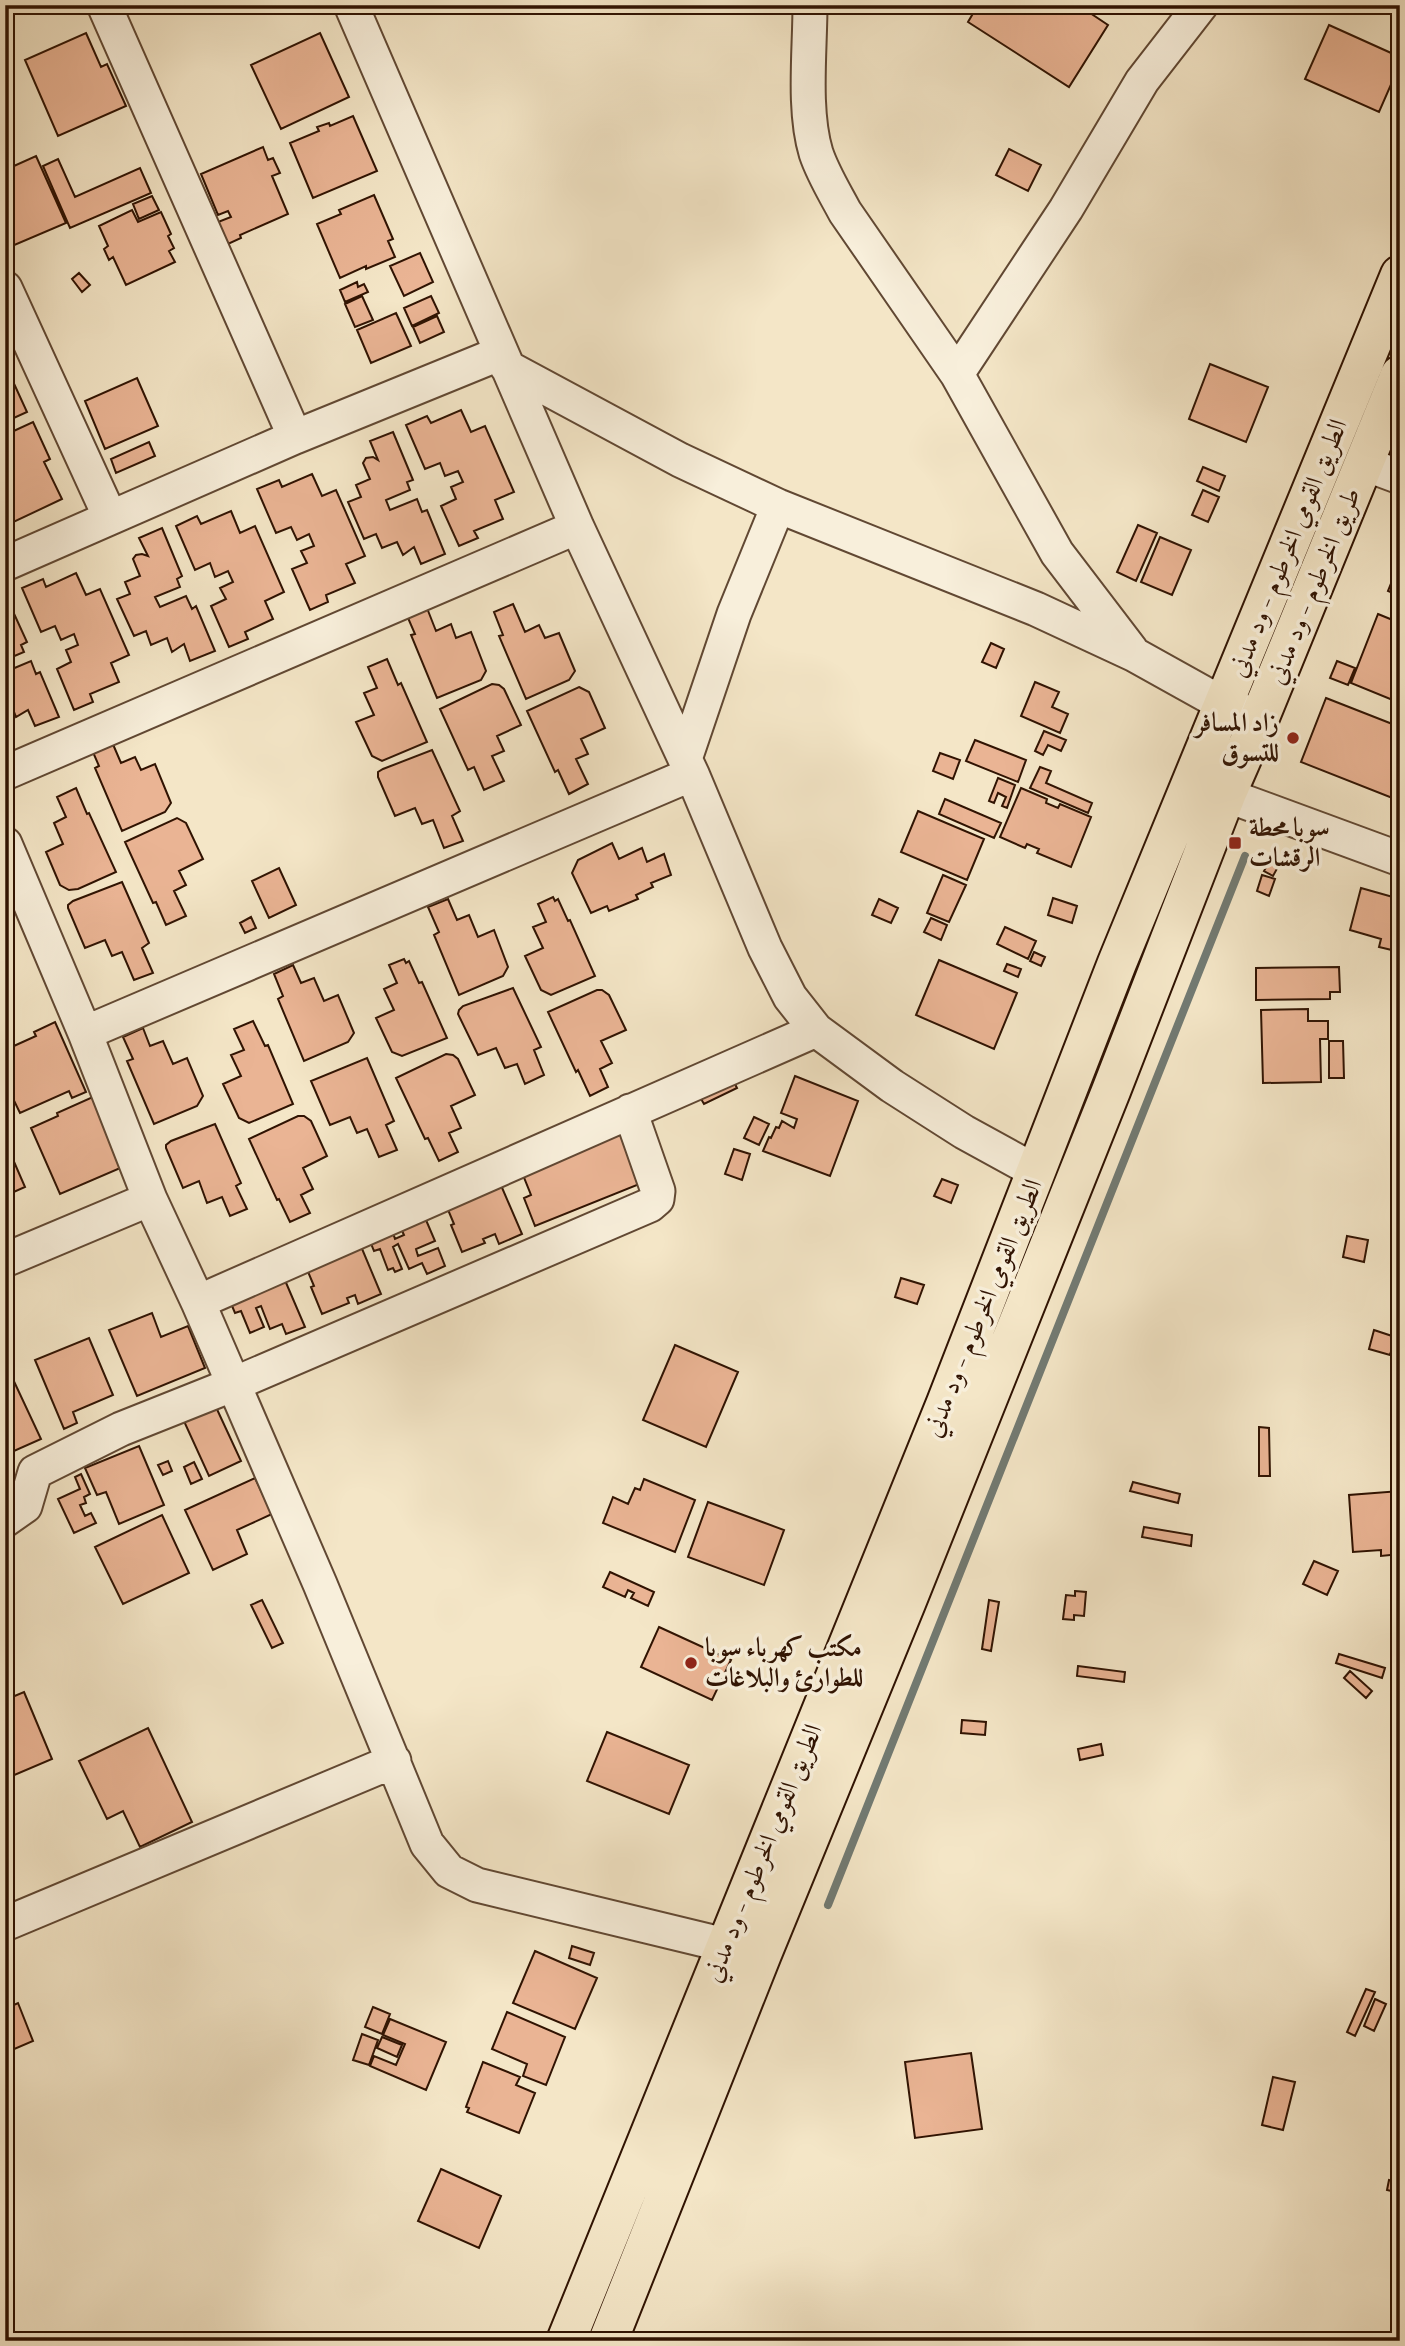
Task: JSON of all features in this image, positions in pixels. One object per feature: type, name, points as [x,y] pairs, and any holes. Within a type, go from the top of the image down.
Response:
[{"type":"highway","name":"الطريق القومي الخرطوم - ود مدني","points":[[566,2341],[946,1403],[1117,963],[1400,275]]},
{"type":"highway","name":"طريق الخرطوم - ود مدني","points":[[1226,794],[1400,375]]},
{"type":"highway","name":"الطريق القومي الخرطوم - ود مدني","points":[[608,2341],[761,1954],[906,1603],[1111,1091],[1226,794]]},
{"type":"street","points":[[104,5],[295,437]]},
{"type":"street","points":[[351,5],[577,527],[689,767],[777,973],[790,997],[816,1030],[923,1106],[1037,1172]]},
{"type":"street","points":[[810,5],[810,110],[816,152],[829,184],[845,212],[957,374],[1057,553],[1135,655]]},
{"type":"street","points":[[957,374],[1066,209],[1142,81],[1201,5]]},
{"type":"street","points":[[5,288],[110,517]]},
{"type":"street","points":[[5,564],[295,437],[504,360],[680,460],[778,506],[1036,609],[1135,655],[1223,704],[1260,717]]},
{"type":"street","points":[[1365,464],[1400,477]]},
{"type":"street","points":[[85,1033],[689,767],[739,602],[778,506]]},
{"type":"street","points":[[5,773],[577,527]]},
{"type":"street","points":[[1192,778],[1226,794],[1400,859]]},
{"type":"street","points":[[5,844],[85,1033],[150,1199],[234,1384],[427,1844],[449,1871],[477,1885],[725,1945]]},
{"type":"street","points":[[198,1302],[816,1030]]},
{"type":"street","points":[[5,1520],[25,1506],[35,1472],[121,1429],[234,1384],[650,1205],[657,1199],[658,1191],[630,1111]]},
{"type":"street","points":[[5,1260],[150,1199]]},
{"type":"street","points":[[5,1924],[394,1761]]},
{"type":"building","points":[[978,5],[1078,5],[1108,25],[1069,87],[968,22]]},
{"type":"building","points":[[1329,25],[1400,57],[1400,64],[1379,112],[1305,79]]},
{"type":"building","points":[[86,33],[101,67],[107,64],[126,106],[58,136],[25,60]]},
{"type":"building","points":[[320,33],[349,97],[281,129],[251,65]]},
{"type":"building","points":[[353,116],[377,171],[313,198],[290,143],[319,131],[317,127],[329,123],[330,126]]},
{"type":"building","points":[[263,147],[268,160],[273,158],[280,173],[272,176],[288,214],[240,235],[241,238],[228,244],[218,222],[231,217],[228,211],[218,215],[201,174]]},
{"type":"building","points":[[1009,149],[1041,165],[1028,191],[996,175]]},
{"type":"building","points":[[36,156],[66,223],[5,249],[5,170]]},
{"type":"building","points":[[58,159],[75,197],[140,168],[151,193],[70,228],[43,166]]},
{"type":"building","points":[[374,195],[393,239],[388,241],[395,257],[340,278],[317,224],[341,214],[339,210]]},
{"type":"building","points":[[152,196],[159,210],[139,219],[133,204]]},
{"type":"building","points":[[132,210],[138,222],[161,212],[171,234],[168,236],[174,248],[169,251],[175,262],[126,285],[113,257],[109,260],[104,249],[108,246],[99,226]]},
{"type":"building","points":[[420,253],[433,282],[404,296],[390,266]]},
{"type":"building","points":[[79,273],[90,285],[82,292],[72,279]]},
{"type":"building","points":[[357,282],[358,287],[364,284],[368,292],[345,302],[340,290]]},
{"type":"building","points":[[362,296],[373,320],[355,327],[345,304]]},
{"type":"building","points":[[431,296],[439,313],[412,326],[404,308]]},
{"type":"building","points":[[396,313],[411,346],[371,363],[357,330]]},
{"type":"building","points":[[437,316],[444,332],[420,343],[413,327]]},
{"type":"building","points":[[5,364],[27,412],[5,422]]},
{"type":"building","points":[[1210,364],[1268,387],[1246,442],[1189,419]]},
{"type":"building","points":[[137,378],[158,426],[105,449],[85,401]]},
{"type":"building","points":[[461,410],[471,432],[485,426],[514,492],[495,500],[503,519],[474,531],[478,538],[459,546],[441,506],[456,499],[451,487],[463,482],[458,471],[445,476],[440,463],[425,469],[406,425],[427,416],[431,423]]},
{"type":"building","points":[[33,422],[50,459],[44,462],[62,499],[5,526],[5,435]]},
{"type":"building","points":[[393,432],[413,480],[407,482],[410,490],[386,500],[390,510],[417,499],[422,512],[427,510],[445,554],[421,564],[414,547],[403,555],[397,542],[382,548],[376,534],[364,539],[348,502],[361,497],[356,485],[370,479],[363,463],[366,458],[373,457],[378,460],[370,441]]},
{"type":"building","points":[[149,442],[155,456],[116,473],[111,459]]},
{"type":"building","points":[[1203,467],[1225,476],[1219,491],[1197,481]]},
{"type":"building","points":[[312,474],[322,496],[336,490],[365,556],[346,564],[355,583],[326,595],[328,602],[310,610],[292,569],[307,563],[301,551],[314,546],[309,534],[297,540],[291,527],[276,533],[257,489],[279,480],[282,487]]},
{"type":"building","points":[[1203,490],[1219,497],[1208,522],[1192,515]]},
{"type":"building","points":[[231,511],[240,533],[255,526],[284,592],[265,601],[273,619],[245,632],[248,639],[229,647],[211,606],[226,599],[220,588],[233,582],[228,571],[215,577],[210,563],[195,570],[176,526],[197,516],[201,524]]},
{"type":"building","points":[[1138,525],[1157,533],[1136,581],[1117,572]]},
{"type":"building","points":[[162,528],[182,576],[177,579],[180,587],[155,597],[160,607],[186,596],[192,609],[196,606],[215,651],[190,661],[184,644],[172,652],[167,638],[151,645],[146,631],[134,636],[117,599],[130,594],[125,582],[140,576],[133,559],[136,555],[148,556],[139,538]]},
{"type":"building","points":[[1160,537],[1191,550],[1172,595],[1141,582]]},
{"type":"building","points":[[1400,561],[1400,596],[1388,591]]},
{"type":"building","points":[[76,573],[86,595],[100,589],[129,655],[111,663],[119,682],[90,694],[93,702],[74,710],[57,669],[71,662],[66,650],[78,645],[74,634],[61,640],[55,626],[41,632],[22,588],[43,579],[46,587]]},
{"type":"building","points":[[5,594],[27,642],[21,645],[24,652],[5,660]]},
{"type":"building","points":[[425,603],[436,631],[451,624],[456,638],[471,632],[486,671],[481,680],[437,698],[411,635],[415,634],[405,611]]},
{"type":"building","points":[[513,604],[525,632],[539,625],[545,638],[559,633],[575,671],[569,680],[526,699],[499,636],[503,635],[494,612]]},
{"type":"building","points":[[1378,614],[1400,623],[1400,703],[1351,683]]},
{"type":"building","points":[[991,643],[1004,649],[996,668],[982,662]]},
{"type":"building","points":[[387,659],[398,685],[401,683],[427,742],[382,761],[372,756],[356,722],[374,715],[364,693],[377,688],[368,667]]},
{"type":"building","points":[[31,661],[36,674],[40,672],[59,717],[35,726],[28,710],[16,717],[11,704],[5,706],[5,672]]},
{"type":"building","points":[[1337,661],[1355,668],[1348,685],[1330,678]]},
{"type":"building","points":[[1035,682],[1059,692],[1052,707],[1068,714],[1060,733],[1021,716]]},
{"type":"building","points":[[492,684],[504,689],[521,725],[497,736],[504,751],[492,756],[504,781],[484,790],[474,767],[468,770],[440,709]]},
{"type":"building","points":[[579,687],[589,692],[605,728],[581,739],[588,754],[576,759],[588,784],[569,794],[558,770],[555,772],[527,711]]},
{"type":"building","points":[[1326,698],[1400,727],[1400,801],[1301,762]]},
{"type":"building","points":[[1044,731],[1066,740],[1061,751],[1048,745],[1043,755],[1035,751]]},
{"type":"building","points":[[109,735],[121,763],[135,757],[141,770],[155,764],[171,803],[165,812],[122,831],[95,768],[99,766],[89,743]]},
{"type":"building","points":[[975,740],[1026,760],[1018,782],[966,761]]},
{"type":"building","points":[[432,750],[460,811],[452,816],[463,841],[444,848],[433,820],[422,824],[415,808],[395,816],[378,777],[378,772],[383,769]]},
{"type":"building","points":[[940,753],[960,760],[953,779],[933,771]]},
{"type":"building","points":[[1040,767],[1051,771],[1046,783],[1092,803],[1088,813],[1030,788]]},
{"type":"building","points":[[998,778],[1015,785],[1007,808],[1002,806],[1006,797],[998,793],[994,803],[989,801]]},
{"type":"building","points":[[76,788],[116,872],[78,889],[69,890],[60,885],[46,852],[63,844],[54,823],[66,817],[57,797]]},
{"type":"building","points":[[1021,788],[1047,799],[1046,803],[1058,808],[1060,804],[1091,817],[1071,867],[1037,853],[1039,849],[1027,844],[1025,848],[1000,837]]},
{"type":"building","points":[[945,799],[1001,823],[994,838],[939,814]]},
{"type":"building","points":[[918,811],[984,839],[967,880],[901,852]]},
{"type":"building","points":[[177,818],[186,823],[203,859],[179,871],[186,885],[174,891],[186,916],[166,925],[125,842]]},
{"type":"building","points":[[612,843],[619,859],[642,848],[647,862],[664,854],[671,875],[651,883],[653,887],[636,895],[638,899],[609,911],[607,906],[591,913],[572,873],[578,860]]},
{"type":"building","points":[[1270,860],[1279,865],[1273,876],[1264,871]]},
{"type":"building","points":[[279,868],[296,905],[269,918],[252,881]]},
{"type":"building","points":[[943,875],[966,885],[949,922],[927,913]]},
{"type":"building","points":[[1262,875],[1275,879],[1269,896],[1257,891]]},
{"type":"building","points":[[122,882],[149,943],[142,948],[153,973],[134,980],[122,952],[112,956],[105,940],[85,948],[68,908],[73,901]]},
{"type":"building","points":[[1361,888],[1400,899],[1400,935],[1396,951],[1379,947],[1381,939],[1350,930]]},
{"type":"building","points":[[553,897],[555,901],[558,899],[568,921],[570,920],[595,976],[551,995],[541,990],[525,956],[543,948],[533,927],[546,922],[538,904]]},
{"type":"building","points":[[1053,898],[1077,906],[1072,923],[1048,915]]},
{"type":"building","points":[[448,899],[457,920],[469,915],[478,937],[494,930],[508,967],[503,976],[459,995],[434,935],[439,932],[428,907]]},
{"type":"building","points":[[879,899],[898,908],[891,923],[872,915]]},
{"type":"building","points":[[251,917],[256,928],[245,933],[240,923]]},
{"type":"building","points":[[931,918],[947,925],[941,940],[924,932]]},
{"type":"building","points":[[1005,927],[1036,941],[1028,959],[997,944]]},
{"type":"building","points":[[1034,952],[1045,957],[1041,966],[1030,961]]},
{"type":"building","points":[[404,959],[406,963],[409,961],[419,983],[422,982],[447,1038],[402,1056],[392,1052],[376,1018],[394,1010],[384,989],[397,983],[389,965]]},
{"type":"building","points":[[939,960],[1017,993],[994,1049],[916,1015]]},
{"type":"building","points":[[1007,964],[1021,969],[1018,977],[1004,971]]},
{"type":"building","points":[[293,965],[301,983],[314,978],[324,1001],[338,995],[354,1033],[348,1042],[304,1061],[278,999],[283,996],[274,974]]},
{"type":"building","points":[[1339,967],[1340,992],[1330,992],[1330,999],[1256,1000],[1256,968]]},
{"type":"building","points":[[513,988],[541,1047],[534,1050],[544,1075],[525,1084],[517,1064],[505,1068],[496,1048],[478,1055],[458,1014],[463,1006]]},
{"type":"building","points":[[597,990],[609,995],[626,1030],[601,1041],[612,1063],[600,1069],[608,1087],[590,1096],[548,1012]]},
{"type":"building","points":[[1308,1009],[1308,1021],[1328,1021],[1328,1039],[1320,1039],[1321,1082],[1263,1083],[1261,1010]]},
{"type":"building","points":[[253,1021],[265,1046],[268,1045],[293,1104],[249,1123],[239,1118],[223,1084],[241,1076],[231,1055],[244,1050],[234,1029]]},
{"type":"building","points":[[55,1022],[86,1092],[72,1098],[69,1091],[20,1113],[5,1082],[5,1050],[36,1036],[34,1032]]},
{"type":"building","points":[[143,1028],[150,1046],[163,1041],[173,1064],[187,1058],[203,1096],[197,1106],[154,1124],[127,1061],[133,1059],[123,1037]]},
{"type":"building","points":[[1329,1041],[1343,1041],[1344,1078],[1329,1078]]},
{"type":"building","points":[[446,1054],[458,1059],[475,1095],[451,1106],[461,1128],[449,1133],[458,1152],[439,1161],[428,1138],[425,1139],[396,1078]]},
{"type":"building","points":[[367,1058],[394,1121],[386,1125],[397,1150],[379,1157],[367,1129],[357,1133],[350,1117],[330,1125],[311,1081]]},
{"type":"building","points":[[731,1076],[737,1088],[704,1104],[697,1092]]},
{"type":"building","points":[[795,1076],[858,1101],[830,1176],[763,1151],[769,1137],[771,1138],[782,1121],[794,1128],[797,1119],[781,1113]]},
{"type":"building","points":[[95,1096],[125,1166],[60,1194],[31,1128]]},
{"type":"building","points":[[298,1116],[304,1116],[311,1121],[327,1156],[303,1168],[313,1189],[301,1195],[310,1213],[290,1222],[249,1139]]},
{"type":"building","points":[[754,1117],[769,1124],[759,1145],[744,1138]]},
{"type":"building","points":[[215,1124],[241,1183],[236,1186],[247,1209],[230,1216],[222,1197],[207,1203],[199,1181],[183,1188],[166,1148],[171,1141]]},
{"type":"building","points":[[620,1130],[642,1183],[535,1226],[524,1198],[531,1195],[521,1170]]},
{"type":"building","points":[[5,1141],[25,1187],[7,1195],[5,1192]]},
{"type":"building","points":[[734,1149],[750,1154],[742,1180],[725,1174]]},
{"type":"building","points":[[942,1179],[958,1185],[951,1203],[934,1196]]},
{"type":"building","points":[[500,1183],[522,1234],[499,1244],[495,1234],[483,1239],[485,1243],[462,1252],[446,1205]]},
{"type":"building","points":[[423,1213],[435,1241],[416,1249],[418,1256],[438,1248],[445,1266],[427,1274],[422,1263],[409,1269],[398,1244],[393,1247],[402,1269],[395,1272],[393,1268],[388,1270],[380,1249],[374,1251],[368,1236],[391,1227],[395,1239],[404,1235],[399,1224]]},
{"type":"building","points":[[1347,1236],[1368,1240],[1364,1262],[1343,1257]]},
{"type":"building","points":[[360,1244],[381,1294],[358,1304],[355,1295],[347,1298],[349,1303],[322,1314],[306,1267]]},
{"type":"building","points":[[281,1271],[305,1327],[286,1334],[282,1324],[270,1329],[261,1306],[256,1308],[264,1327],[250,1333],[241,1311],[235,1313],[227,1294]]},
{"type":"building","points":[[901,1278],[924,1285],[917,1304],[895,1297]]},
{"type":"building","points":[[152,1313],[161,1337],[188,1326],[205,1368],[137,1396],[109,1330]]},
{"type":"building","points":[[1374,1330],[1395,1337],[1390,1355],[1369,1349]]},
{"type":"building","points":[[89,1338],[113,1395],[73,1412],[77,1423],[64,1429],[35,1360]]},
{"type":"building","points":[[675,1345],[738,1372],[706,1447],[643,1420]]},
{"type":"building","points":[[1400,1364],[1400,1410],[1393,1409]]},
{"type":"building","points":[[11,1375],[41,1439],[5,1455],[5,1378]]},
{"type":"building","points":[[215,1405],[241,1461],[209,1476],[183,1419]]},
{"type":"building","points":[[1259,1427],[1269,1428],[1270,1476],[1259,1476]]},
{"type":"building","points":[[139,1446],[164,1505],[119,1524],[106,1492],[97,1495],[85,1468]]},
{"type":"building","points":[[168,1461],[172,1471],[163,1475],[158,1465]]},
{"type":"building","points":[[194,1462],[202,1479],[191,1484],[184,1467]]},
{"type":"building","points":[[81,1474],[90,1494],[84,1497],[86,1503],[80,1505],[85,1516],[91,1513],[96,1523],[74,1533],[58,1499],[80,1489],[75,1477]]},
{"type":"building","points":[[255,1478],[272,1514],[237,1530],[247,1554],[213,1570],[185,1510]]},
{"type":"building","points":[[644,1479],[695,1500],[675,1552],[603,1523],[613,1497],[628,1504],[635,1488],[640,1490]]},
{"type":"building","points":[[1133,1482],[1180,1494],[1178,1503],[1130,1491]]},
{"type":"building","points":[[1400,1491],[1400,1554],[1381,1556],[1381,1550],[1353,1552],[1349,1495]]},
{"type":"building","points":[[708,1502],[784,1530],[764,1585],[688,1557]]},
{"type":"building","points":[[162,1515],[189,1573],[123,1604],[95,1547]]},
{"type":"building","points":[[1144,1527],[1192,1535],[1191,1546],[1142,1537]]},
{"type":"building","points":[[1314,1561],[1338,1571],[1327,1595],[1303,1584]]},
{"type":"building","points":[[610,1572],[654,1592],[648,1606],[631,1598],[634,1593],[628,1590],[625,1597],[603,1587]]},
{"type":"building","points":[[1075,1591],[1086,1592],[1084,1616],[1074,1615],[1074,1620],[1063,1619],[1066,1595],[1075,1596]]},
{"type":"building","points":[[262,1600],[283,1643],[272,1648],[251,1605]]},
{"type":"building","points":[[989,1600],[999,1602],[991,1651],[982,1649]]},
{"type":"building","points":[[659,1627],[731,1660],[712,1700],[641,1667]]},
{"type":"building","points":[[1339,1654],[1385,1668],[1382,1678],[1336,1663]]},
{"type":"building","points":[[1078,1666],[1125,1672],[1124,1682],[1077,1676]]},
{"type":"building","points":[[1350,1671],[1372,1691],[1366,1698],[1344,1678]]},
{"type":"building","points":[[24,1692],[52,1759],[5,1779],[5,1700]]},
{"type":"building","points":[[962,1720],[986,1722],[985,1735],[961,1733]]},
{"type":"building","points":[[148,1728],[192,1822],[140,1847],[123,1811],[107,1819],[79,1761]]},
{"type":"building","points":[[607,1732],[689,1765],[669,1814],[587,1781]]},
{"type":"building","points":[[1101,1744],[1103,1755],[1080,1760],[1078,1749]]},
{"type":"building","points":[[572,1946],[594,1953],[590,1965],[569,1958]]},
{"type":"building","points":[[535,1951],[597,1978],[575,2029],[513,2003]]},
{"type":"building","points":[[1395,1988],[1400,1989],[1400,2007],[1391,2004]]},
{"type":"building","points":[[1366,1989],[1375,1992],[1355,2036],[1347,2032]]},
{"type":"building","points":[[1375,1999],[1386,2004],[1374,2031],[1364,2026]]},
{"type":"building","points":[[18,2003],[33,2041],[5,2053],[5,2009]]},
{"type":"building","points":[[373,2007],[390,2014],[382,2034],[365,2027]]},
{"type":"building","points":[[507,2012],[565,2037],[546,2085],[523,2076],[527,2064],[492,2049]]},
{"type":"building","points":[[390,2019],[446,2042],[426,2090],[370,2066],[374,2056],[396,2065],[405,2044],[383,2035]]},
{"type":"building","points":[[362,2034],[378,2040],[369,2065],[353,2060]]},
{"type":"building","points":[[382,2037],[402,2045],[397,2057],[377,2048]]},
{"type":"building","points":[[971,2053],[982,2129],[915,2138],[905,2062]]},
{"type":"building","points":[[483,2062],[520,2077],[516,2085],[535,2093],[519,2133],[467,2112],[469,2108],[466,2107]]},
{"type":"building","points":[[1273,2077],[1295,2082],[1283,2130],[1262,2125]]},
{"type":"building","points":[[441,2169],[501,2196],[479,2248],[418,2221]]},
{"type":"building","points":[[1389,2180],[1400,2182],[1400,2193],[1387,2190]]},
{"type":"waterway","points":[[828,1905],[1245,856]]},
{"type":"place","name":"زاد المسافر للتسوق","points":[[1293,738]]},
{"type":"place","name":"سوبا محطة الرقشات","points":[[1235,843]]},
{"type":"place","name":"مكتب كهرباء سوبا للطوارئ والبلاغات","points":[[691,1663]]}]
